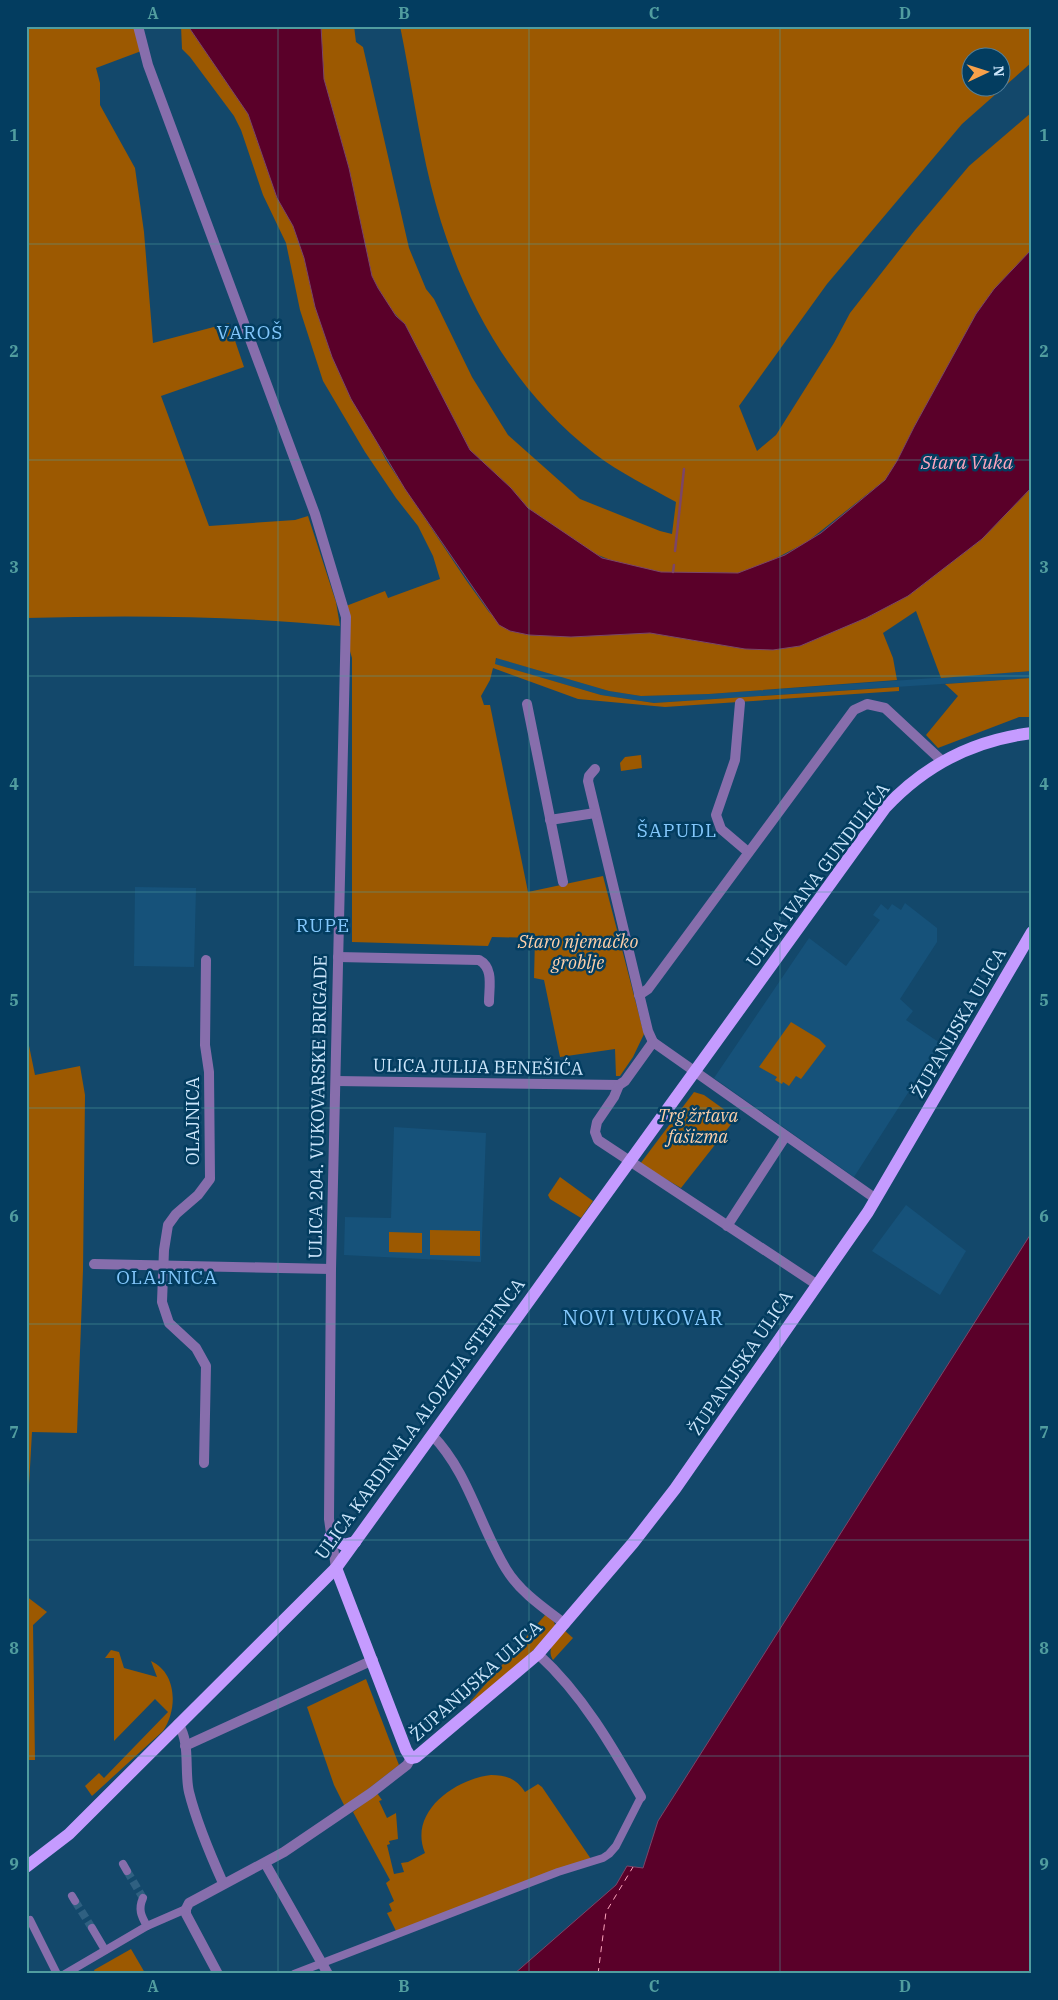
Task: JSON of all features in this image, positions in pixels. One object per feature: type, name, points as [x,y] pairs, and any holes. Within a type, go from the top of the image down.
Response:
[{"type":"main road","name":"ULICA IVANA GUNDULIĆA","points":[[694,1072],[885,808],[911,782],[942,761],[987,742],[1032,733]]},
{"type":"main road","name":"ŽUPANIJSKA ULICA","points":[[411,1758],[418,1756],[538,1654],[565,1624],[675,1489],[876,1199],[1032,932]]},
{"type":"main road","points":[[629,1161],[694,1072]]},
{"type":"main road","name":"ULICA KARDINALA ALOJZIJA STEPINCA","points":[[26,1867],[69,1834],[336,1568],[629,1161]]},
{"type":"main road","points":[[330,1537],[344,1545],[355,1542]]},
{"type":"main road","points":[[336,1568],[373,1660],[406,1750],[411,1758]]},
{"type":"street","name":"ULICA 204. VUKOVARSKE BRIGADE","points":[[138,26],[144,50],[316,514],[342,600],[346,621],[331,1269],[330,1537],[336,1568]]},
{"type":"street","points":[[740,703],[735,760],[716,815],[721,829],[748,852]]},
{"type":"street","points":[[527,704],[563,882]]},
{"type":"street","points":[[639,995],[648,989],[848,716],[861,705],[874,704],[885,708],[942,761]]},
{"type":"street","points":[[595,769],[589,776],[588,781],[639,995],[653,1042],[785,1137],[876,1199]]},
{"type":"street","points":[[550,820],[595,813]]},
{"type":"street","points":[[338,957],[479,960],[485,963],[489,970],[488,1002]]},
{"type":"street","name":"OLAJNICA","points":[[204,1463],[206,1366],[196,1348],[179,1334],[165,1313],[162,1302],[165,1236],[168,1225],[176,1214],[198,1195],[210,1179],[209,1072],[206,1045],[206,960]]},
{"type":"street","points":[[653,1042],[625,1081],[619,1084],[614,1097],[597,1122],[595,1132],[598,1140],[816,1284]]},
{"type":"street","name":"ULICA JULIJA BENEŠIĆA","points":[[336,1081],[619,1084]]},
{"type":"street","points":[[727,1226],[785,1137]]},
{"type":"street","points":[[94,1264],[331,1269]]},
{"type":"street","points":[[432,1435],[458,1468],[506,1570],[533,1600],[565,1624]]},
{"type":"street","points":[[294,1974],[558,1872],[602,1858],[616,1846],[641,1797],[588,1711],[570,1687],[538,1654]]},
{"type":"street","points":[[185,1746],[373,1660]]},
{"type":"street","points":[[178,1724],[183,1731],[186,1772],[191,1797],[201,1832],[223,1884]]},
{"type":"street","points":[[65,1974],[147,1926],[186,1909],[189,1903],[265,1863],[371,1793],[407,1765],[411,1758]]},
{"type":"street","points":[[265,1863],[328,1974]]},
{"type":"street","points":[[143,1898],[140,1906],[141,1916],[147,1926]]},
{"type":"street","points":[[186,1909],[218,1974]]},
{"type":"street","points":[[30,1920],[57,1974]]},
{"type":"street","points":[[92,1928],[105,1950]]},
{"type":"shaded area","points":[[497,658],[609,691],[641,696],[709,694],[1032,671],[1032,678],[654,703],[601,695],[494,664]]},
{"type":"shaded area","points":[[135,887],[196,888],[194,967],[134,966]]},
{"type":"shaded area","points":[[905,903],[937,928],[937,942],[900,999],[913,1011],[906,1020],[940,1043],[854,1177],[714,1078],[809,938],[846,966],[880,920],[873,915],[881,904],[888,910],[892,904],[901,910]]},
{"type":"shaded area","points":[[394,1127],[486,1133],[481,1262],[344,1255],[345,1217],[391,1218]]},
{"type":"shaded area","points":[[906,1205],[966,1251],[940,1295],[872,1251]]},
{"type":"green space","points":[[26,26],[138,26],[144,50],[96,68],[100,83],[100,105],[135,168],[144,232],[153,343],[229,323],[244,367],[161,396],[209,526],[295,520],[308,516],[336,602],[340,626],[262,620],[183,617],[26,618]]},
{"type":"green space","name":"Staro njemačko groblje","points":[[181,26],[188,26],[248,114],[277,198],[293,226],[304,258],[315,307],[332,357],[351,399],[371,430],[386,460],[466,580],[489,612],[510,631],[529,635],[571,637],[650,633],[745,649],[773,650],[800,646],[866,618],[908,596],[982,539],[1032,487],[1032,671],[941,678],[916,611],[883,633],[893,658],[897,680],[709,694],[641,696],[609,691],[496,658],[495,664],[601,695],[654,703],[899,687],[899,691],[665,707],[578,699],[493,668],[490,680],[481,696],[484,705],[490,705],[528,892],[603,876],[644,1034],[633,1057],[620,1076],[616,1076],[615,1049],[560,1057],[544,980],[534,978],[535,938],[492,937],[488,946],[352,942],[352,658],[347,641],[346,606],[385,591],[388,598],[440,579],[433,556],[418,526],[396,498],[365,452],[323,381],[300,310],[286,243],[263,195],[241,130],[234,116],[182,49]]},
{"type":"green space","points":[[321,26],[354,26],[356,42],[363,47],[409,248],[426,289],[434,299],[472,377],[508,435],[580,499],[672,534],[676,502],[605,461],[564,428],[536,398],[512,367],[490,334],[471,299],[455,262],[431,186],[400,26],[1032,26],[1032,62],[1010,81],[1010,48],[960,48],[960,98],[991,98],[962,124],[827,284],[739,406],[757,451],[776,435],[834,343],[850,313],[915,230],[969,166],[1032,112],[1032,249],[994,289],[976,314],[885,480],[807,542],[765,564],[738,573],[661,572],[618,563],[593,553],[528,508],[511,488],[470,450],[405,324],[390,308],[372,276],[349,168],[324,79]]},
{"type":"green space","points":[[1032,678],[1032,717],[1019,717],[938,748],[926,735],[958,696],[945,684]]},
{"type":"green space","points":[[641,755],[642,768],[621,771],[620,763],[625,757]]},
{"type":"green space","points":[[791,1022],[819,1039],[826,1046],[801,1079],[796,1076],[789,1086],[775,1080],[777,1077],[759,1067]]},
{"type":"green space","points":[[26,1031],[35,1075],[80,1066],[85,1095],[83,1270],[77,1433],[32,1432],[26,1539]]},
{"type":"green space","name":"Trg žrtava fašizma","points":[[694,1092],[704,1095],[736,1118],[681,1188],[640,1164]]},
{"type":"green space","points":[[560,1177],[593,1201],[581,1218],[550,1199],[548,1195]]},
{"type":"green space","points":[[430,1230],[480,1231],[480,1256],[430,1255]]},
{"type":"green space","points":[[389,1232],[422,1233],[422,1253],[389,1252]]},
{"type":"green space","points":[[26,1596],[47,1612],[33,1625],[35,1760],[26,1760]]},
{"type":"green space","points":[[546,1614],[554,1622],[556,1628],[475,1707],[470,1702]]},
{"type":"green space","points":[[564,1630],[573,1638],[553,1660],[551,1648]]},
{"type":"green space","points":[[111,1650],[119,1652],[124,1668],[157,1677],[151,1661],[160,1667],[170,1683],[173,1702],[168,1722],[163,1731],[92,1796],[85,1786],[99,1773],[104,1778],[168,1712],[155,1699],[114,1741],[114,1658],[105,1658]]},
{"type":"green space","points":[[366,1679],[399,1765],[345,1807],[334,1785],[307,1707]]},
{"type":"green space","points":[[491,1775],[511,1779],[525,1792],[538,1784],[542,1787],[593,1862],[397,1933],[387,1913],[392,1911],[389,1904],[394,1901],[386,1883],[390,1880],[353,1812],[377,1793],[382,1800],[379,1801],[387,1818],[396,1813],[398,1839],[389,1841],[390,1844],[387,1845],[394,1874],[404,1872],[401,1863],[408,1862],[425,1853],[421,1838],[423,1824],[429,1811],[438,1800],[463,1783]]},
{"type":"green space","points":[[131,1949],[145,1973],[96,1974],[94,1970]]},
{"type":"water","name":"Stara Vuka","points":[[188,26],[321,26],[324,79],[349,168],[372,276],[378,288],[396,316],[405,324],[470,450],[511,488],[528,508],[602,558],[661,572],[738,573],[785,555],[821,533],[885,480],[976,314],[994,289],[1032,249],[1032,487],[982,539],[908,596],[866,618],[800,646],[773,650],[745,649],[650,633],[571,637],[529,635],[510,631],[499,625],[405,489],[351,399],[332,357],[315,307],[304,258],[293,226],[277,198],[248,114]]},
{"type":"water","points":[[1032,1232],[1032,1974],[514,1974],[616,1885],[627,1866],[643,1868],[658,1821]]},
{"type":"waterway","points":[[675,551],[684,469]]},
{"type":"waterway","points":[[673,572],[674,565]]},
{"type":"ferry route","points":[[598,1974],[606,1912],[633,1867]]},
{"type":"tunnel","points":[[127,1871],[143,1898]]},
{"type":"tunnel","points":[[75,1901],[92,1928]]},
{"type":"district","name":"VAROŠ","points":[[250,332]]},
{"type":"district","name":"ŠAPUDL","points":[[677,830]]},
{"type":"district","name":"RUPE","points":[[323,925]]},
{"type":"district","name":"OLAJNICA","points":[[167,1277]]},
{"type":"district","name":"NOVI VUKOVAR","points":[[643,1318]]}]
